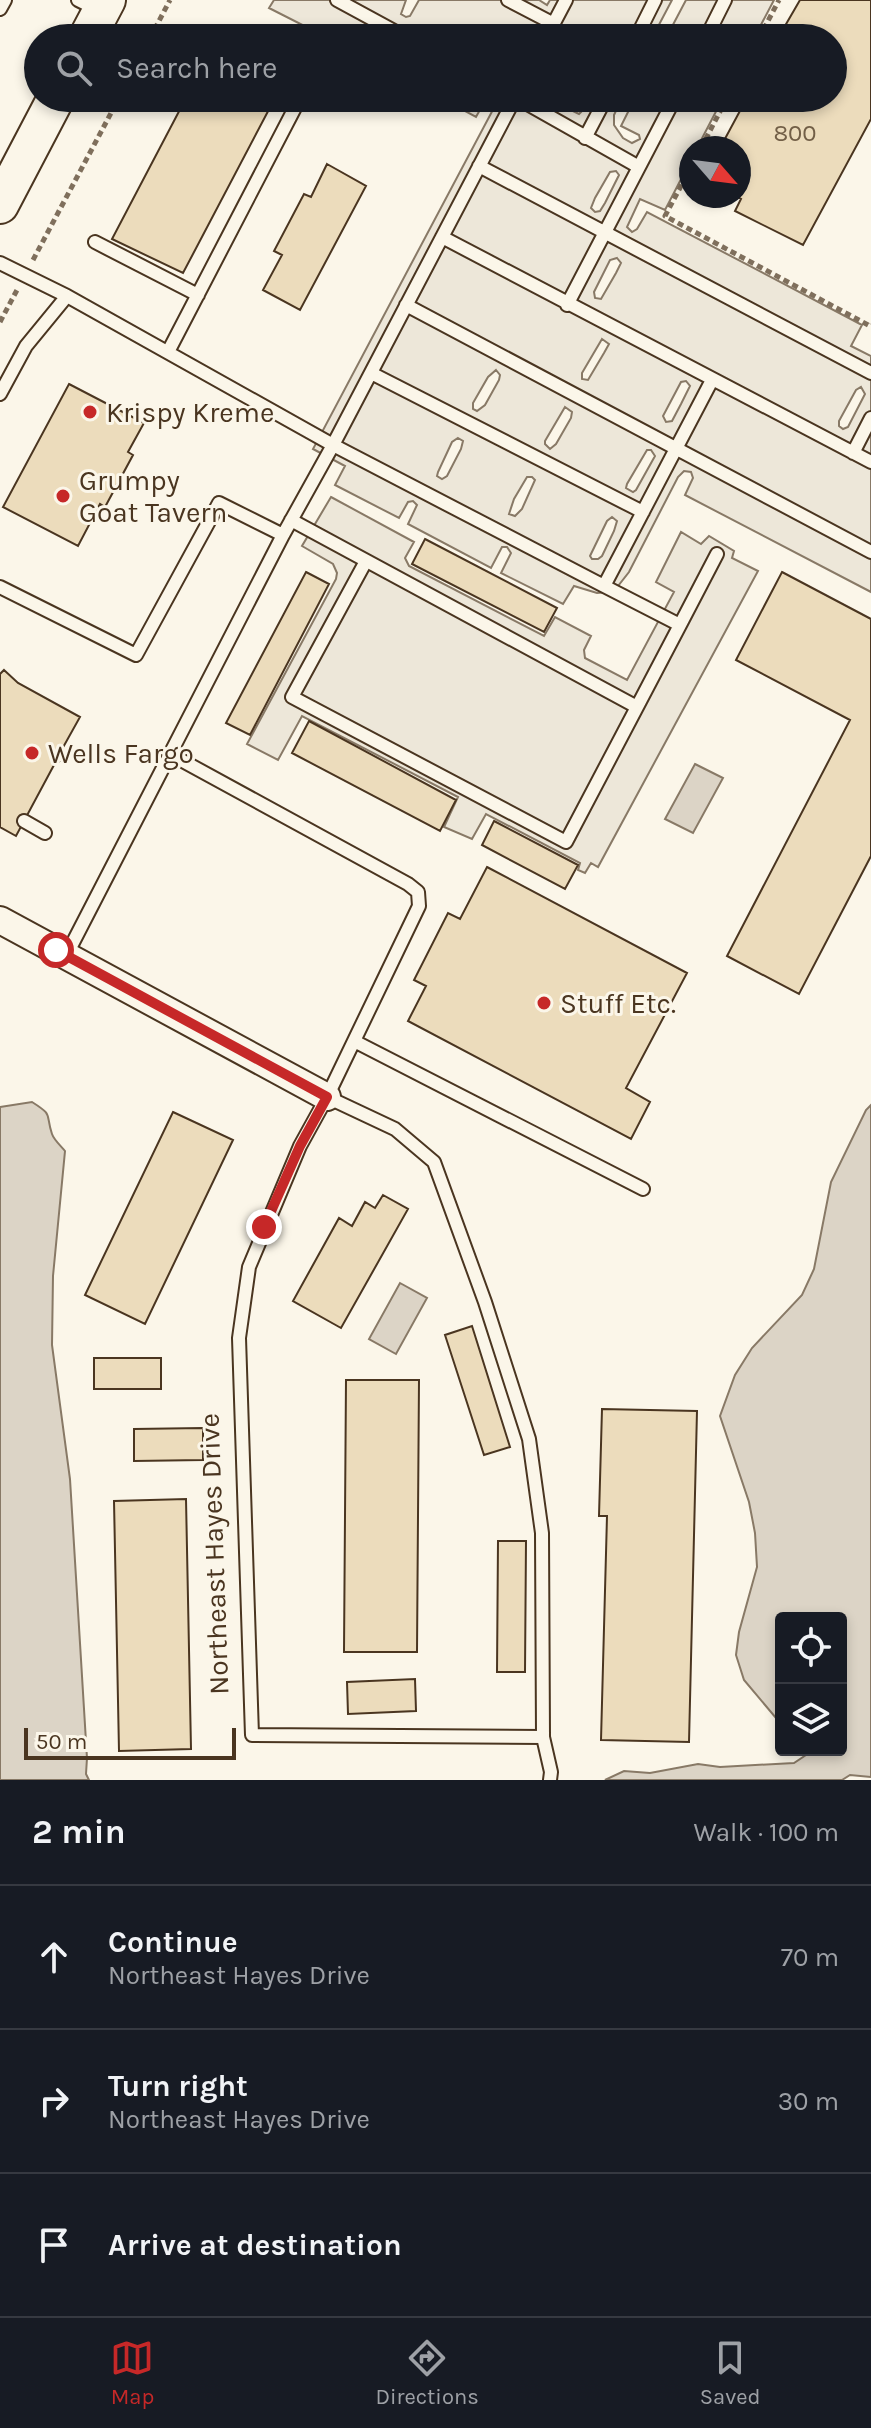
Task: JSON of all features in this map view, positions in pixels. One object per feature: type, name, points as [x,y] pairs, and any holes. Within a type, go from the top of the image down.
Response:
[{"type":"main road","points":[[0,205],[49,112]]},
{"type":"street","points":[[0,920],[327,1097]]},
{"type":"lane","points":[[0,9],[5,0]]},
{"type":"lane","points":[[337,0],[381,24]]},
{"type":"lane","points":[[508,0],[554,24],[566,0]]},
{"type":"lane","points":[[643,24],[655,0]]},
{"type":"lane","points":[[713,24],[725,0]]},
{"type":"lane","points":[[168,352],[293,112]]},
{"type":"lane","points":[[66,956],[283,535],[508,112]]},
{"type":"lane","points":[[540,112],[639,167]]},
{"type":"lane","points":[[585,138],[599,112]]},
{"type":"lane","points":[[567,305],[668,112]]},
{"type":"lane","points":[[479,166],[871,373]]},
{"type":"lane","points":[[442,237],[871,462]]},
{"type":"lane","points":[[95,242],[198,295]]},
{"type":"lane","points":[[0,263],[67,296],[333,445],[680,625]]},
{"type":"lane","points":[[0,394],[26,346],[67,296]]},
{"type":"lane","points":[[406,305],[871,552]]},
{"type":"lane","points":[[371,373],[643,512]]},
{"type":"lane","points":[[604,586],[712,380]]},
{"type":"lane","points":[[853,453],[871,418]]},
{"type":"lane","points":[[0,587],[136,655],[219,503],[283,535]]},
{"type":"lane","points":[[291,520],[637,707]]},
{"type":"lane","points":[[366,561],[292,697],[566,842],[717,554]]},
{"type":"lane","points":[[170,754],[418,892],[419,906],[327,1097],[395,1129],[434,1162],[485,1302],[529,1439],[542,1533],[543,1737],[550,1780]]},
{"type":"lane","points":[[24,821],[45,833]]},
{"type":"lane","points":[[354,1041],[643,1189]]},
{"type":"lane","name":"Northeast Hayes Drive","points":[[327,1097],[300,1146],[249,1267],[239,1338],[252,1735],[543,1737]]},
{"type":"path","points":[[157,24],[170,0]]},
{"type":"path","points":[[766,24],[779,0]]},
{"type":"path","points":[[0,322],[112,112]]},
{"type":"path","points":[[707,136],[720,112]]},
{"type":"path","points":[[679,190],[665,216],[871,324]]},
{"type":"shaded area","points":[[274,0],[406,0],[401,14],[406,17],[410,16],[419,0],[539,0],[547,5],[550,0],[672,0],[659,24],[300,24],[269,8]]},
{"type":"shaded area","points":[[686,0],[774,0],[761,24],[673,24]]},
{"type":"shaded area","points":[[492,112],[615,112],[614,125],[623,138],[632,143],[640,139],[639,135],[621,126],[628,112],[716,112],[703,136],[679,136],[679,183],[665,210],[640,199],[627,227],[632,232],[637,229],[647,212],[862,325],[851,346],[871,356],[871,592],[685,495],[693,478],[691,472],[684,471],[629,572],[618,586],[609,592],[597,593],[574,586],[563,604],[501,573],[511,553],[507,547],[502,547],[491,568],[408,524],[417,505],[413,501],[408,502],[399,518],[335,485],[345,466],[313,449]],"holes":[[[616,171],[619,175],[600,211],[595,212],[591,208],[610,172]],[[617,258],[621,263],[601,299],[595,298],[594,292],[610,260]],[[602,339],[609,344],[588,380],[582,379],[582,373]],[[496,370],[499,380],[485,405],[477,411],[473,409],[473,403],[488,377]],[[686,381],[690,386],[672,421],[666,422],[663,416],[681,382]],[[861,387],[865,394],[848,427],[843,429],[839,421],[856,390]],[[565,407],[572,412],[571,418],[550,449],[545,441]],[[458,438],[463,441],[447,476],[442,479],[437,476],[438,472],[452,442]],[[647,450],[651,450],[655,456],[636,490],[633,492],[626,488]],[[527,477],[532,477],[535,480],[522,509],[515,516],[509,514]],[[612,517],[617,521],[614,531],[602,556],[592,559],[590,556]]]},
{"type":"shaded area","points":[[331,497],[414,542],[405,558],[409,566],[544,636],[555,617],[591,636],[584,650],[585,658],[627,680],[674,592],[656,582],[681,532],[701,544],[709,536],[734,551],[732,558],[758,571],[598,867],[591,863],[585,873],[578,870],[580,863],[486,814],[472,839],[444,827],[458,797],[302,716],[278,760],[247,744],[336,579],[333,564],[302,546]]},
{"type":"shaded area","points":[[695,764],[723,778],[693,833],[665,819]]},
{"type":"shaded area","points":[[32,1102],[48,1115],[53,1136],[65,1151],[53,1276],[52,1345],[70,1479],[86,1774],[89,1780],[0,1780],[0,1107]]},
{"type":"shaded area","points":[[871,1105],[871,1777],[850,1775],[842,1780],[605,1780],[624,1771],[650,1773],[698,1764],[720,1767],[794,1763],[804,1756],[847,1756],[847,1612],[775,1612],[775,1717],[744,1680],[736,1655],[739,1632],[757,1567],[755,1533],[749,1502],[720,1416],[735,1375],[752,1348],[802,1295],[814,1269],[831,1182]]},
{"type":"shaded area","points":[[400,1283],[427,1298],[396,1354],[369,1339]]},
{"type":"building","points":[[800,0],[871,0],[871,119],[803,245],[735,211],[736,208],[751,208],[751,136],[726,136],[739,112],[847,112],[847,24],[786,24]]},
{"type":"building","points":[[179,112],[268,112],[183,273],[112,239]]},
{"type":"building","points":[[327,164],[366,186],[300,310],[263,290],[282,255],[274,251],[304,194],[311,197]]},
{"type":"building","points":[[69,384],[144,423],[128,452],[133,455],[105,507],[100,504],[78,546],[3,507]]},
{"type":"building","points":[[425,539],[557,608],[544,632],[412,564]]},
{"type":"building","points":[[306,572],[329,584],[250,735],[226,723]]},
{"type":"building","points":[[782,572],[871,619],[871,856],[799,994],[727,956],[850,720],[736,660]]},
{"type":"building","name":"Wells Fargo","points":[[4,670],[18,683],[80,717],[61,751],[67,756],[54,765],[16,836],[0,827],[0,674]]},
{"type":"building","points":[[309,721],[456,800],[440,831],[292,753]]},
{"type":"building","points":[[494,821],[578,865],[565,889],[482,845]]},
{"type":"building","name":"Stuff Etc.","points":[[487,867],[687,973],[626,1088],[650,1102],[631,1139],[408,1021],[426,986],[414,980],[448,913],[460,919]]},
{"type":"building","points":[[173,1112],[233,1140],[145,1324],[85,1295]]},
{"type":"building","points":[[383,1195],[408,1209],[341,1328],[293,1301],[339,1218],[352,1226],[365,1202],[375,1208]]},
{"type":"building","points":[[472,1326],[510,1447],[484,1455],[445,1335]]},
{"type":"building","points":[[94,1358],[161,1358],[161,1389],[94,1389]]},
{"type":"building","points":[[346,1380],[419,1380],[417,1652],[344,1652]]},
{"type":"building","points":[[602,1409],[697,1411],[689,1742],[601,1740],[607,1516],[599,1516]]},
{"type":"building","points":[[203,1428],[203,1460],[134,1461],[134,1429]]},
{"type":"building","points":[[186,1499],[191,1749],[119,1751],[114,1501]]},
{"type":"building","points":[[498,1541],[526,1541],[525,1672],[497,1672]]},
{"type":"building","points":[[415,1679],[416,1711],[348,1714],[347,1682]]},
{"type":"place","name":"Krispy Kreme","points":[[90,412]]},
{"type":"place","name":"Grumpy Goat Tavern","points":[[63,496]]},
{"type":"place","name":"Wells Fargo","points":[[32,753]]},
{"type":"place","name":"Stuff Etc.","points":[[544,1003]]},
{"type":"route","points":[[56,950],[327,1097],[300,1146],[264,1227]]}]
